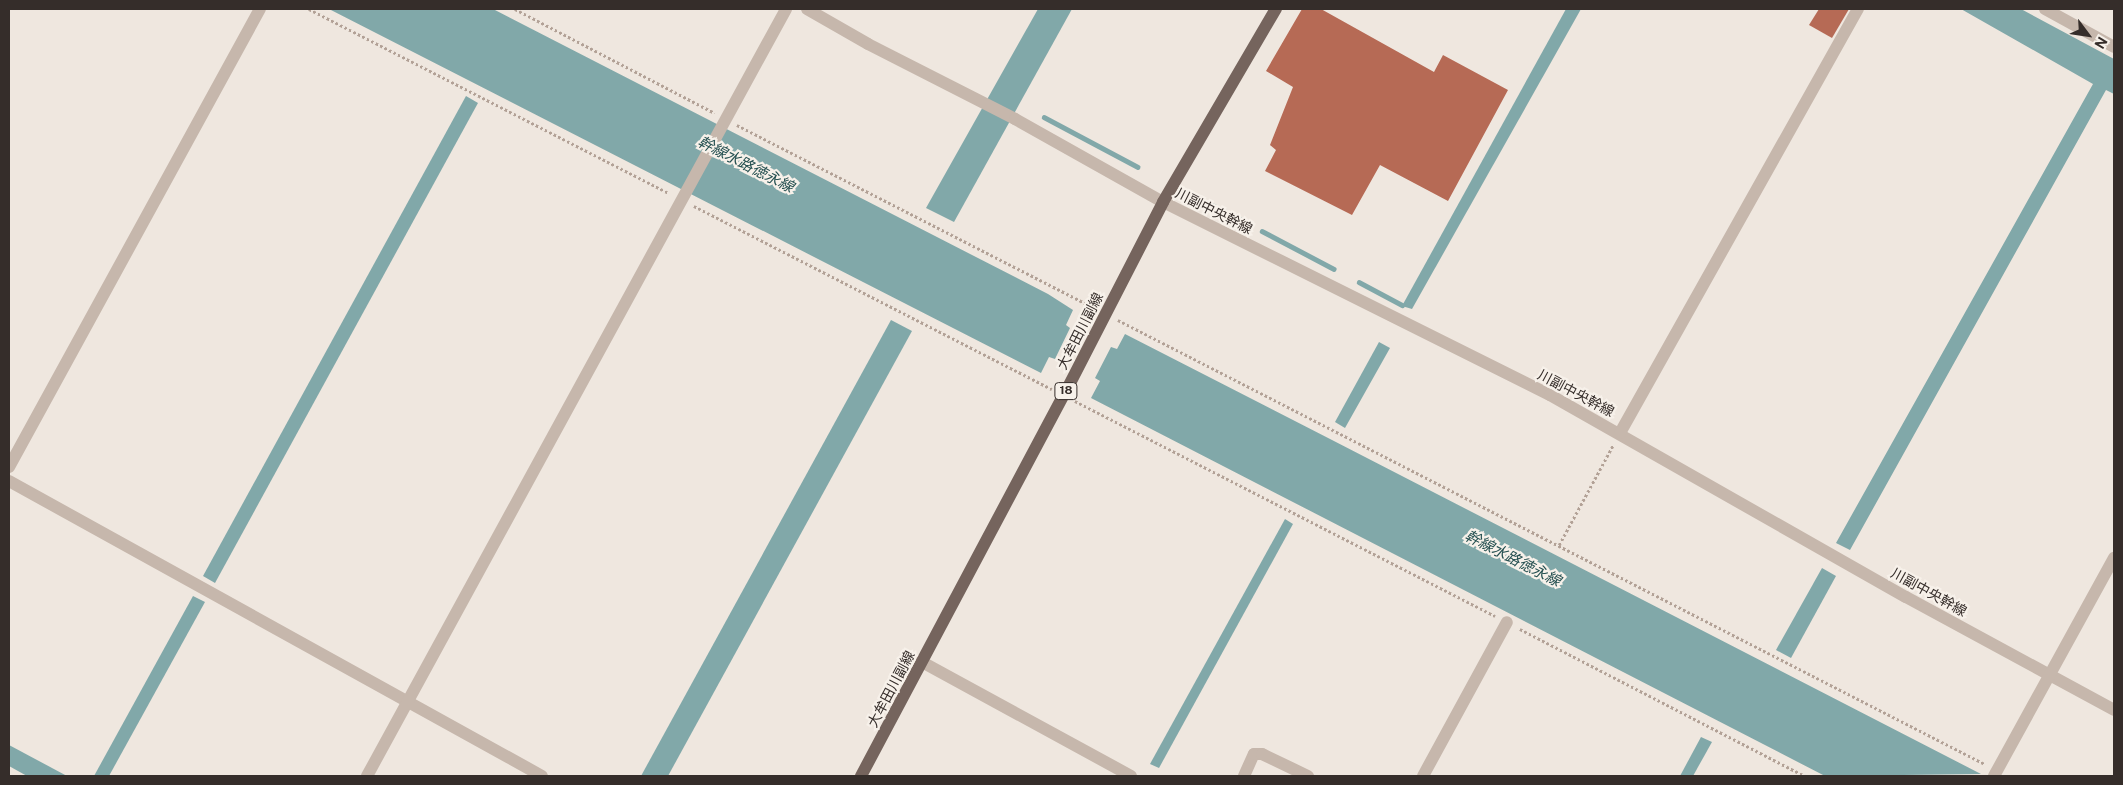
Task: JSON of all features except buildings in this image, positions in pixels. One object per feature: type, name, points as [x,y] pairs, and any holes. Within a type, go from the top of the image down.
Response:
[{"type":"main road","name":"大牟田川副線","points":[[861,776],[1064,395],[1163,202],[1276,9]]},
{"type":"street","points":[[9,467],[260,9]]},
{"type":"street","points":[[368,776],[786,9]]},
{"type":"street","name":"川副中央幹線","points":[[807,9],[868,44],[980,100],[1163,202],[1620,433],[1906,598],[2114,710]]},
{"type":"street","points":[[1620,433],[1858,9]]},
{"type":"street","points":[[2045,9],[2061,13],[2114,47]]},
{"type":"street","points":[[9,481],[542,776]]},
{"type":"street","points":[[1996,773],[2114,558]]},
{"type":"street","points":[[1423,776],[1507,622]]},
{"type":"street","points":[[922,662],[1131,776]]},
{"type":"street","points":[[1244,776],[1254,754],[1262,754],[1308,776]]},
{"type":"path","points":[[515,9],[1559,545],[1996,773]]},
{"type":"path","points":[[1064,395],[1805,776]]},
{"type":"path","points":[[1559,545],[1620,433]]},
{"type":"water","name":"幹線水路徳永線","points":[[329,9],[493,9],[1048,294],[1073,310],[1066,325],[1070,328],[1055,359],[1049,357],[1041,373]]},
{"type":"water","points":[[1038,9],[1072,9],[954,222],[926,208]]},
{"type":"water","points":[[1566,9],[1581,9],[1412,309],[1402,306]]},
{"type":"water","points":[[1961,9],[2021,9],[2114,59],[2114,94],[2106,90],[1850,550],[1836,543],[2093,84]]},
{"type":"water","points":[[466,96],[478,103],[215,583],[203,576]]},
{"type":"water","points":[[891,320],[912,331],[668,776],[641,776]]},
{"type":"water","name":"幹線水路徳永線","points":[[1125,334],[1981,774],[1825,776],[1091,398],[1100,381],[1095,378],[1111,347],[1117,349]]},
{"type":"water","points":[[1379,342],[1390,348],[1345,428],[1335,422]]},
{"type":"water","points":[[1285,519],[1293,524],[1159,768],[1150,764]]},
{"type":"water","points":[[1822,568],[1836,576],[1791,658],[1776,650]]},
{"type":"water","points":[[193,596],[205,602],[109,776],[94,776]]},
{"type":"water","points":[[1701,737],[1712,742],[1693,776],[1680,776]]},
{"type":"water","points":[[9,745],[67,776],[27,776],[9,766]]},
{"type":"waterway","points":[[1044,117],[1138,167]]},
{"type":"waterway","points":[[1210,204],[1241,220]]},
{"type":"waterway","points":[[1262,231],[1334,269]]},
{"type":"waterway","points":[[1359,282],[1402,305]]}]
